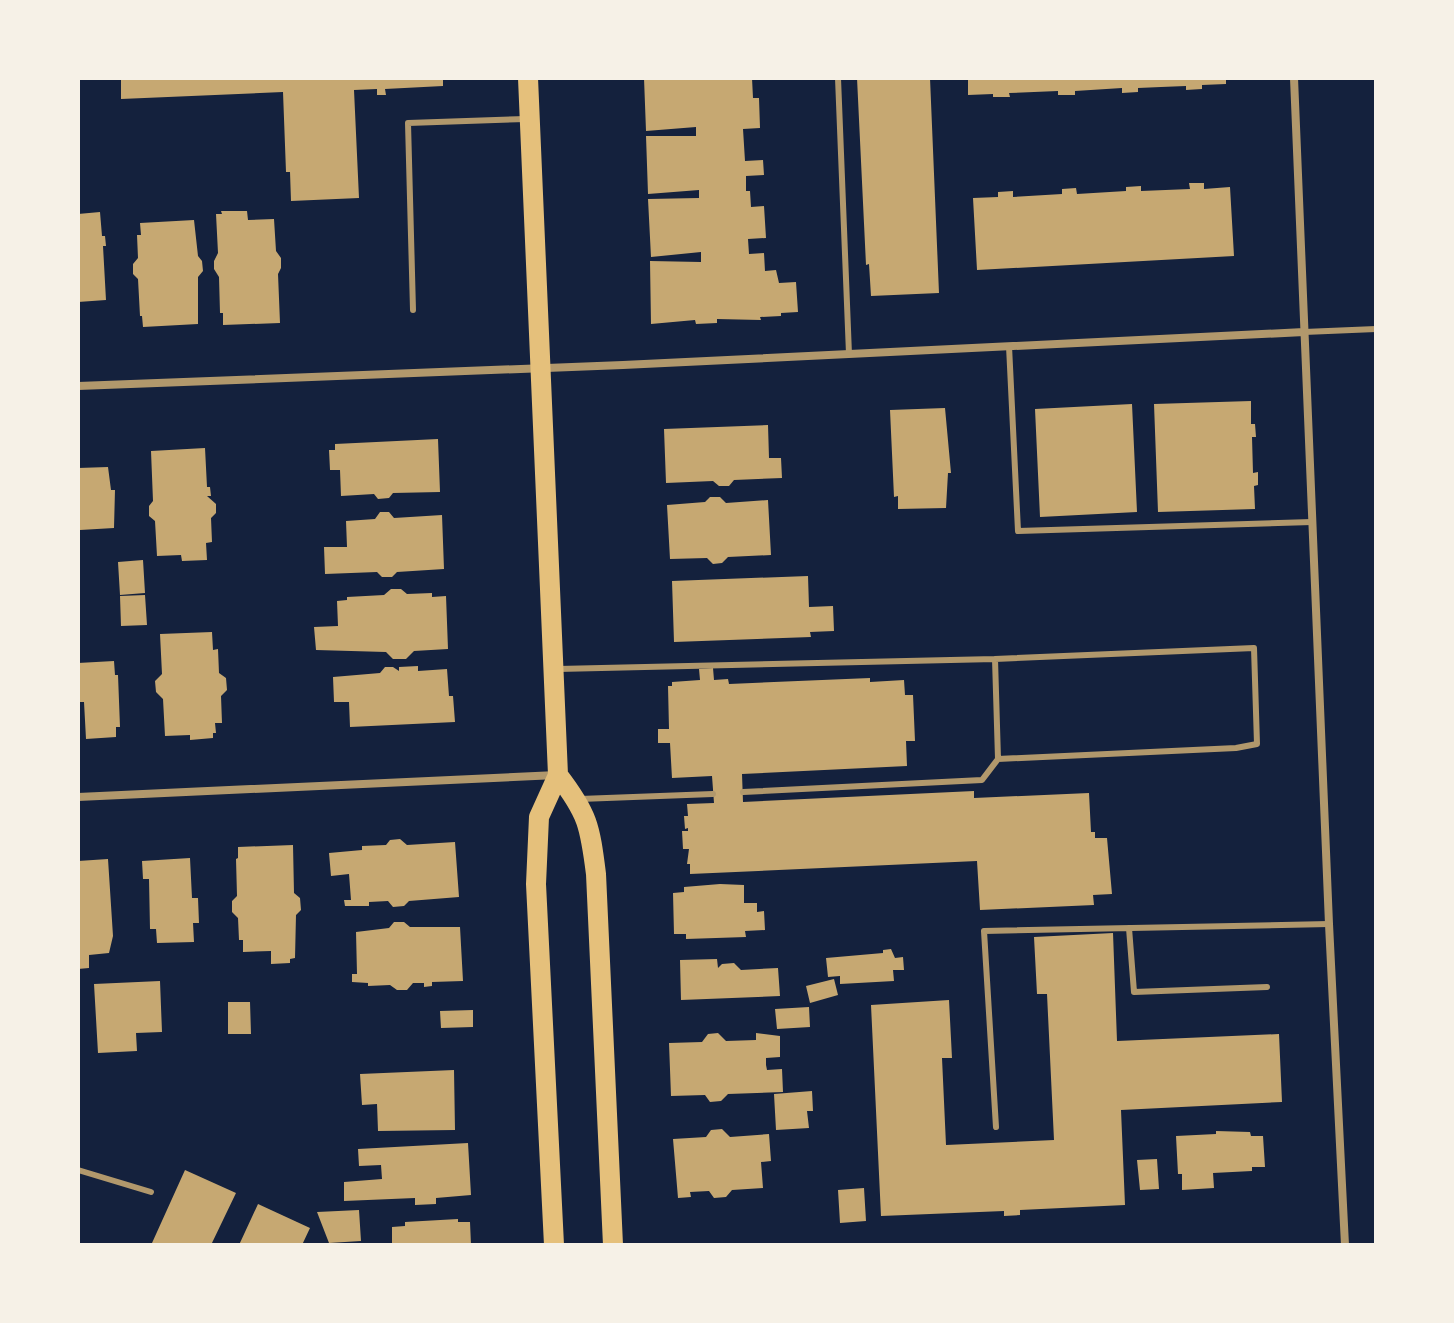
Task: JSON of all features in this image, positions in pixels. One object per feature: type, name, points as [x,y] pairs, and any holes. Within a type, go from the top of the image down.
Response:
[{"type":"main road","points":[[528,78],[558,775],[539,817],[536,884],[554,1245]]},
{"type":"main road","points":[[558,775],[577,799],[590,826],[596,874],[613,1245]]},
{"type":"street","points":[[1294,78],[1345,1245]]},
{"type":"street","points":[[78,386],[1304,332]]},
{"type":"street","points":[[78,797],[558,775]]},
{"type":"lane","points":[[838,78],[849,354]]},
{"type":"lane","points":[[413,310],[408,123],[530,119]]},
{"type":"lane","points":[[1304,332],[1376,329]]},
{"type":"lane","points":[[1009,346],[1018,531],[1312,522]]},
{"type":"lane","points":[[553,669],[995,659],[1254,648],[1257,744],[1236,748],[998,759]]},
{"type":"lane","points":[[743,792],[982,780],[998,759],[995,659]]},
{"type":"lane","points":[[577,799],[713,794]]},
{"type":"lane","points":[[996,1127],[984,931],[1329,924]]},
{"type":"lane","points":[[1129,928],[1134,992],[1267,987]]},
{"type":"lane","points":[[78,1170],[151,1192]]},
{"type":"building","points":[[121,78],[443,78],[443,86],[385,89],[386,95],[377,95],[377,89],[354,90],[359,198],[291,201],[290,172],[286,172],[283,92],[121,99]]},
{"type":"building","points":[[644,78],[752,78],[753,98],[759,98],[760,128],[743,129],[745,161],[763,160],[764,175],[746,176],[746,191],[750,191],[751,207],[764,206],[766,238],[748,239],[749,254],[764,253],[765,271],[776,270],[779,283],[796,282],[798,312],[760,317],[761,320],[717,319],[717,323],[696,324],[695,320],[651,324],[650,261],[701,262],[701,252],[651,257],[648,199],[699,198],[699,190],[648,194],[646,136],[696,136],[696,127],[646,131]]},
{"type":"building","points":[[857,78],[930,78],[939,293],[871,296],[869,264],[866,265]]},
{"type":"building","points":[[968,78],[1226,78],[1226,84],[1202,85],[1202,89],[1186,90],[1186,86],[1138,88],[1138,92],[1122,93],[1122,88],[1075,91],[1075,95],[1058,95],[1058,91],[1009,93],[1010,97],[993,97],[993,94],[968,95]]},
{"type":"building","points":[[1189,183],[1204,183],[1204,189],[1230,187],[1234,256],[977,270],[973,198],[998,197],[998,192],[1013,191],[1013,197],[1062,194],[1062,189],[1076,188],[1077,194],[1126,191],[1126,187],[1141,186],[1141,191],[1190,189]]},
{"type":"building","points":[[221,211],[247,211],[248,220],[274,219],[276,251],[281,258],[278,274],[280,323],[223,325],[219,277],[214,269],[218,253],[216,214],[222,214]]},
{"type":"building","points":[[100,212],[106,246],[103,246],[106,300],[78,302],[78,214]]},
{"type":"building","points":[[194,220],[203,271],[198,277],[198,324],[143,327],[138,279],[133,274],[133,264],[138,258],[140,223]]},
{"type":"building","points":[[1251,401],[1251,424],[1255,424],[1256,437],[1252,437],[1253,473],[1258,472],[1258,485],[1254,486],[1255,509],[1158,512],[1154,404]]},
{"type":"building","points":[[1132,404],[1137,512],[1040,517],[1035,409]]},
{"type":"building","points":[[945,408],[951,473],[948,473],[946,508],[898,509],[898,496],[894,497],[890,410]]},
{"type":"building","points":[[768,425],[769,458],[781,458],[782,478],[734,480],[729,486],[719,486],[713,481],[666,483],[664,429]]},
{"type":"building","points":[[438,439],[440,492],[393,493],[389,498],[378,499],[374,494],[341,496],[340,470],[330,470],[329,450],[335,450],[335,444]]},
{"type":"building","points":[[205,448],[207,487],[210,487],[211,496],[207,496],[216,504],[216,513],[211,518],[212,542],[206,543],[207,560],[182,561],[181,555],[157,556],[155,521],[149,516],[149,506],[153,501],[151,451]]},
{"type":"building","points":[[108,467],[111,490],[115,490],[114,528],[80,530],[78,468]]},
{"type":"building","points":[[710,497],[720,497],[726,503],[768,500],[771,555],[728,557],[722,563],[713,564],[707,558],[670,559],[667,505],[705,502]]},
{"type":"building","points":[[380,512],[389,512],[394,518],[442,515],[444,569],[397,572],[392,577],[382,577],[377,572],[325,574],[324,547],[347,547],[346,521],[375,519]]},
{"type":"building","points":[[143,560],[145,593],[120,595],[118,562]]},
{"type":"building","points":[[808,576],[809,607],[833,606],[834,631],[810,632],[811,637],[674,642],[672,581]]},
{"type":"building","points":[[391,589],[401,589],[407,594],[446,596],[448,649],[414,651],[406,659],[393,659],[386,652],[316,650],[314,627],[338,626],[337,601],[347,600],[347,597],[384,595]]},
{"type":"building","points":[[145,595],[147,625],[121,626],[120,596]]},
{"type":"building","points":[[212,632],[213,650],[218,649],[219,673],[226,678],[227,690],[221,696],[222,723],[215,723],[213,738],[190,740],[190,735],[165,736],[163,699],[156,692],[155,681],[162,674],[160,634]]},
{"type":"building","points":[[114,661],[115,675],[118,675],[120,727],[116,727],[116,737],[86,739],[84,702],[78,702],[78,663]]},
{"type":"building","points":[[418,666],[418,671],[447,669],[455,722],[350,727],[349,702],[334,702],[333,677],[380,673],[385,667],[399,671],[399,667]]},
{"type":"building","points":[[713,668],[714,680],[728,679],[729,684],[870,678],[870,682],[904,680],[905,695],[913,695],[915,741],[906,741],[907,766],[742,774],[743,802],[974,791],[974,798],[1089,793],[1091,832],[1095,832],[1095,838],[1107,838],[1112,894],[1093,895],[1094,905],[980,910],[977,861],[690,874],[690,864],[687,864],[689,849],[683,849],[682,831],[688,831],[684,816],[688,816],[687,804],[714,803],[712,776],[672,778],[670,743],[658,743],[658,729],[669,729],[668,686],[672,686],[672,682],[700,680],[699,669]]},
{"type":"building","points":[[400,839],[407,845],[455,842],[459,897],[409,901],[404,906],[393,907],[388,901],[369,902],[369,906],[345,906],[344,900],[351,900],[349,874],[331,876],[329,853],[362,850],[362,846],[386,845],[390,840]]},
{"type":"building","points":[[293,845],[294,893],[300,898],[301,910],[296,915],[295,958],[290,959],[290,963],[271,964],[271,951],[243,952],[243,940],[239,940],[238,918],[232,912],[232,901],[237,896],[238,847]]},
{"type":"building","points":[[190,858],[192,898],[198,898],[199,923],[193,923],[194,942],[157,943],[156,929],[150,929],[149,879],[143,879],[142,861]]},
{"type":"building","points":[[108,859],[113,936],[109,953],[89,955],[89,968],[78,969],[78,861]]},
{"type":"building","points":[[744,885],[744,903],[757,903],[757,912],[764,911],[765,930],[745,931],[746,937],[686,939],[686,934],[674,934],[673,893],[684,892],[684,887]]},
{"type":"building","points":[[394,922],[404,922],[410,927],[460,927],[463,981],[432,982],[432,986],[424,987],[424,983],[413,983],[407,990],[397,990],[390,985],[368,986],[368,983],[352,982],[352,974],[357,974],[356,932],[389,928]]},
{"type":"building","points":[[1113,933],[1117,1041],[1279,1034],[1282,1102],[1121,1110],[1125,1205],[1020,1210],[1020,1215],[1004,1216],[1004,1211],[881,1216],[871,1005],[949,1000],[952,1058],[942,1058],[946,1145],[1054,1140],[1047,994],[1037,994],[1034,937]]},
{"type":"building","points":[[891,949],[895,958],[903,957],[904,970],[893,970],[894,981],[840,984],[840,976],[828,977],[826,958],[883,953],[883,950]]},
{"type":"building","points":[[717,959],[718,968],[722,964],[734,963],[741,970],[778,968],[780,996],[681,1000],[680,960]]},
{"type":"building","points":[[834,979],[838,995],[810,1003],[806,986]]},
{"type":"building","points":[[160,981],[162,1032],[136,1033],[137,1051],[98,1053],[94,984]]},
{"type":"building","points":[[228,1002],[250,1002],[251,1034],[228,1034]]},
{"type":"building","points":[[809,1007],[810,1027],[777,1029],[775,1009]]},
{"type":"building","points":[[473,1010],[473,1027],[441,1028],[440,1011]]},
{"type":"building","points":[[718,1033],[726,1041],[756,1040],[756,1033],[780,1036],[780,1057],[766,1058],[766,1065],[767,1070],[782,1069],[783,1092],[728,1094],[721,1101],[710,1102],[705,1095],[671,1096],[669,1043],[702,1042],[708,1034]]},
{"type":"building","points":[[454,1070],[455,1130],[378,1131],[377,1104],[362,1105],[360,1074]]},
{"type":"building","points":[[812,1091],[813,1111],[807,1111],[809,1128],[776,1130],[774,1094]]},
{"type":"building","points":[[722,1129],[730,1137],[769,1134],[771,1161],[761,1162],[763,1188],[732,1190],[726,1197],[714,1198],[709,1191],[690,1192],[691,1197],[678,1198],[673,1139],[706,1137],[711,1130]]},
{"type":"building","points":[[1216,1131],[1250,1132],[1251,1136],[1263,1136],[1265,1167],[1252,1167],[1252,1171],[1213,1173],[1214,1188],[1182,1190],[1176,1136],[1216,1134]]},
{"type":"building","points":[[468,1143],[471,1195],[436,1198],[436,1204],[415,1205],[415,1198],[344,1201],[344,1182],[382,1179],[381,1165],[359,1166],[358,1149]]},
{"type":"building","points":[[1157,1159],[1159,1189],[1140,1190],[1137,1160]]},
{"type":"building","points":[[185,1170],[236,1193],[211,1245],[152,1243]]},
{"type":"building","points":[[864,1188],[866,1221],[840,1223],[838,1190]]},
{"type":"building","points":[[258,1204],[310,1228],[302,1245],[239,1245]]},
{"type":"building","points":[[359,1210],[361,1241],[329,1243],[317,1212]]},
{"type":"building","points":[[458,1219],[458,1222],[470,1222],[471,1245],[392,1245],[392,1227],[405,1226],[405,1222]]}]
